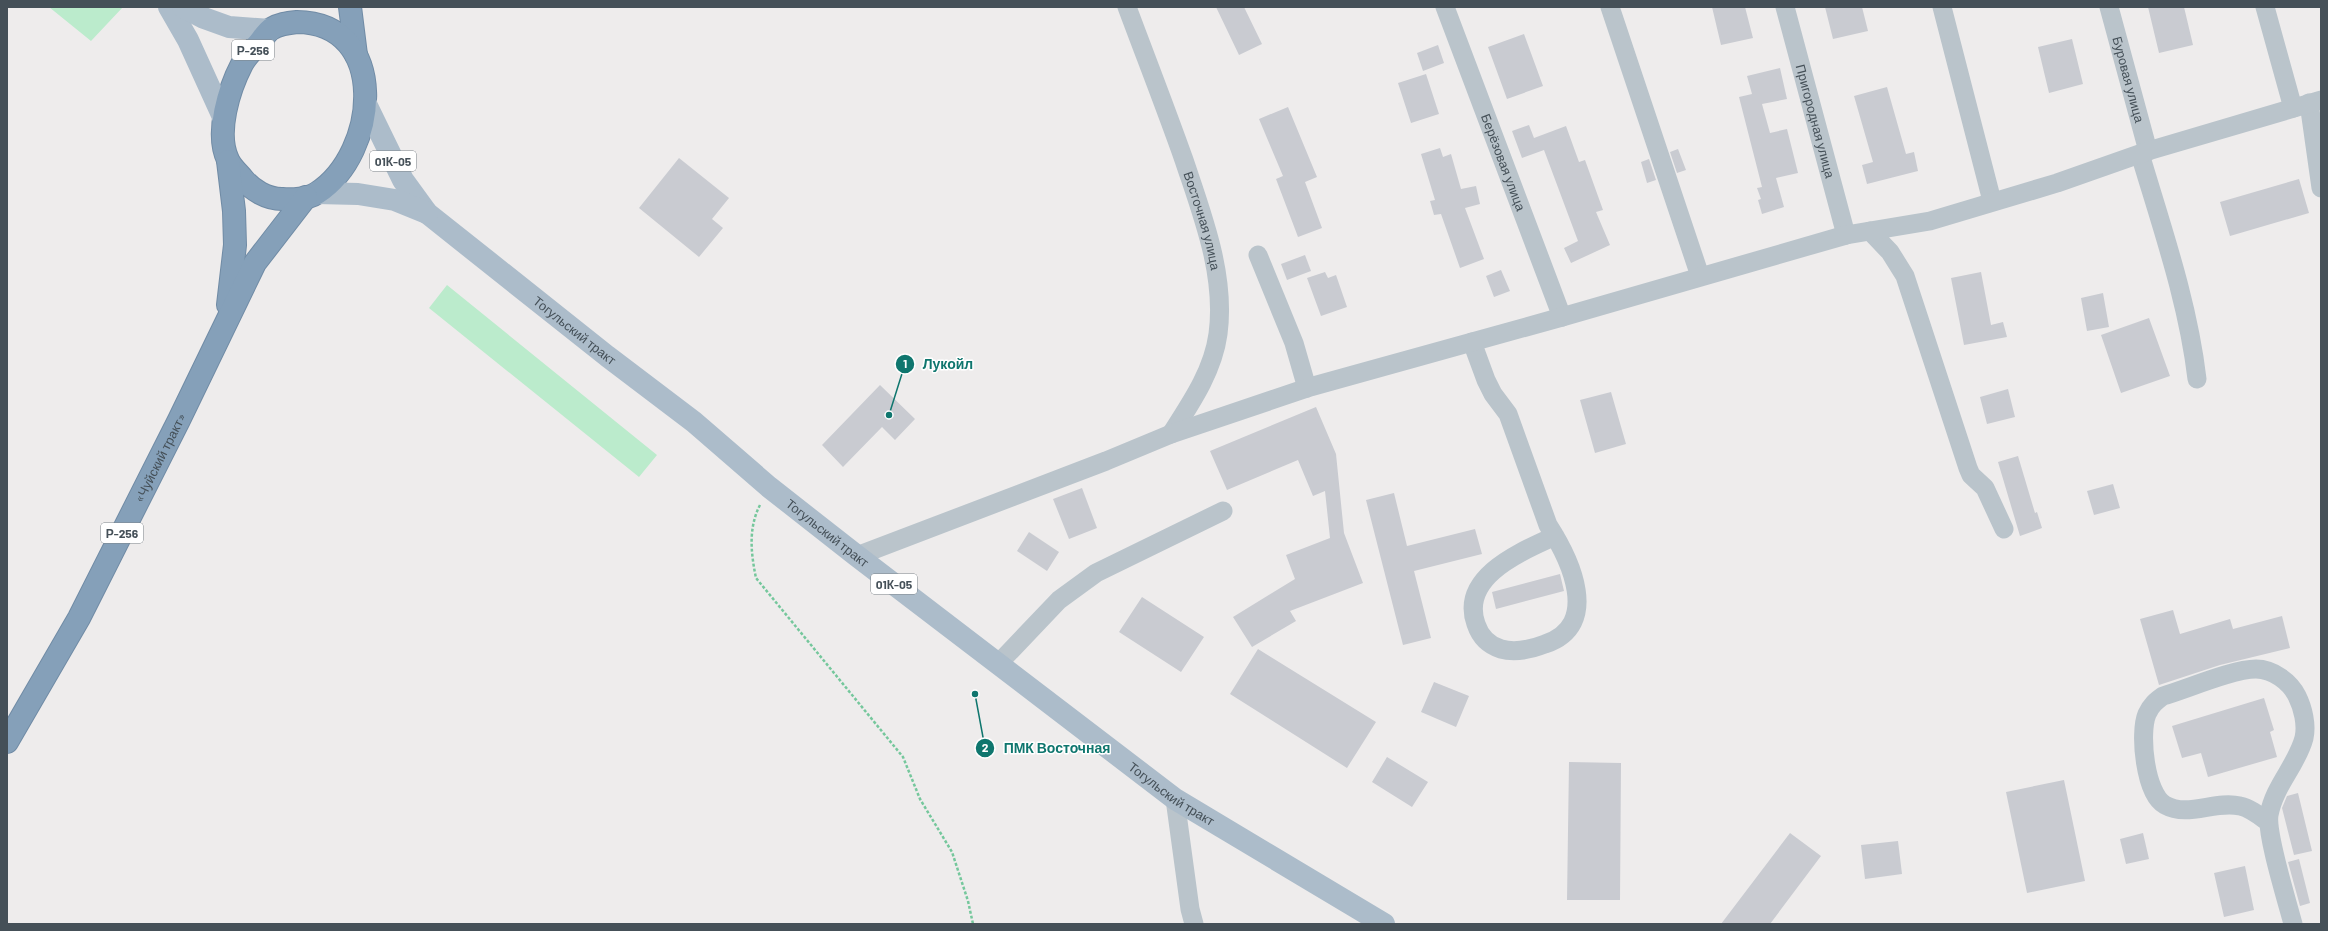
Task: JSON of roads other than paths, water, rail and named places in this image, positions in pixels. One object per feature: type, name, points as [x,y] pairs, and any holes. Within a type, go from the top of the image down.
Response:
[{"type":"highway","name":"«Чуйский тракт»","points":[[7,742],[79,618],[179,420],[227,318],[255,263],[312,195],[338,174],[351,156],[361,128],[366,104],[364,76],[356,55],[350,7]]},
{"type":"highway","name":"«Чуйский тракт»","points":[[227,318],[235,245],[234,211],[228,160],[224,143],[223,117],[242,63],[280,20],[311,22],[328,27],[341,37],[356,55]]},
{"type":"highway","name":"«Чуйский тракт»","points":[[228,160],[246,182],[261,194],[281,200],[312,195]]},
{"type":"main road","points":[[169,7],[188,40],[223,117]]},
{"type":"main road","points":[[183,7],[204,18],[229,27],[280,20]]},
{"type":"main road","name":"01К-05","points":[[366,104],[403,180],[428,213]]},
{"type":"main road","name":"01К-05","points":[[312,195],[358,194],[395,200],[428,213]]},
{"type":"main road","name":"Тогульский тракт","points":[[428,213],[607,356],[694,422],[769,486],[857,556],[1175,799],[1384,924]]},
{"type":"street","name":"Восточная улица","points":[[1127,7],[1164,102],[1198,201],[1218,280],[1218,334],[1212,358],[1199,390],[1171,434]]},
{"type":"street","name":"Берёзовая улица","points":[[1445,7],[1562,317]]},
{"type":"street","points":[[1610,7],[1700,276]]},
{"type":"street","name":"Пригородная улица","points":[[1785,7],[1846,235]]},
{"type":"street","points":[[1942,7],[1992,201]]},
{"type":"street","name":"Буровая улица","points":[[2109,7],[2144,152],[2193,340],[2197,380]]},
{"type":"street","points":[[2265,7],[2308,104],[2321,188]]},
{"type":"street","points":[[857,556],[1106,461],[1171,434],[1307,388],[1562,317],[1846,235],[1930,221],[1992,201],[2057,183],[2144,152],[2308,104]]},
{"type":"street","points":[[1870,231],[1890,252],[1905,276],[1968,468],[1971,475],[1985,488],[2004,530]]},
{"type":"street","points":[[1258,255],[1294,344],[1307,388]]},
{"type":"street","points":[[1472,342],[1492,394],[1508,414],[1548,525],[1555,536],[1572,570],[1577,585],[1573,619],[1566,633],[1554,641],[1520,651],[1500,649],[1486,641],[1475,622],[1474,606],[1477,592],[1483,580],[1515,554],[1555,536]]},
{"type":"street","points":[[998,664],[1059,600],[1096,573],[1223,511]]},
{"type":"street","points":[[2268,822],[2247,808],[2238,805],[2189,810],[2166,805],[2158,800],[2145,759],[2143,737],[2147,714],[2153,703],[2163,696],[2240,671],[2257,669],[2268,671],[2284,680],[2294,691],[2300,703],[2304,736],[2277,792],[2268,822],[2293,924]]},
{"type":"street","points":[[1175,799],[1190,909],[1194,924]]},
{"type":"place","name":"Лукойл","points":[[889,415]]},
{"type":"place","name":"ПМК Восточная","points":[[975,694]]}]
